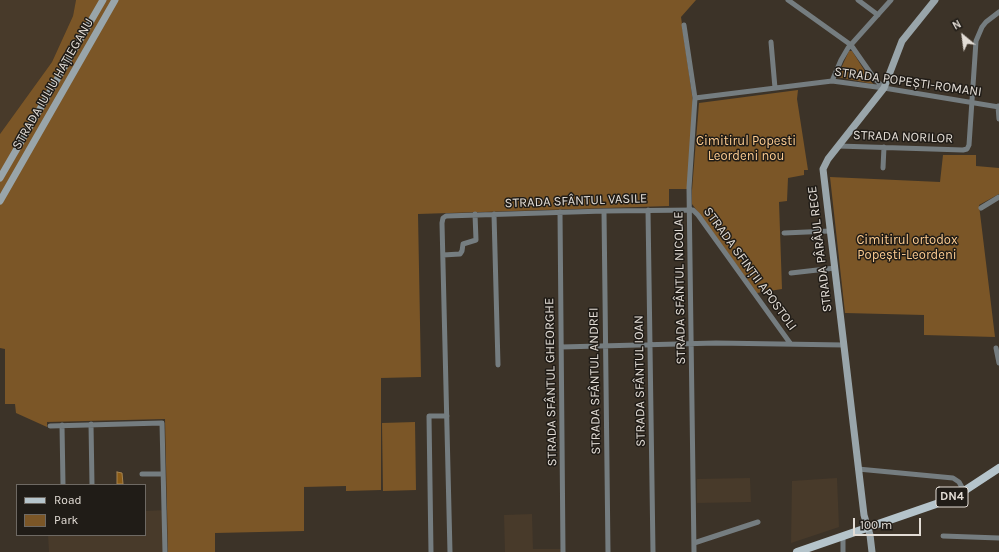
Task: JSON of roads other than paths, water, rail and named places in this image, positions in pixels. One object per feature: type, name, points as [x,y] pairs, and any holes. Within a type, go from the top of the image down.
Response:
[{"type":"main road","name":"DN4","points":[[797,552],[933,506],[964,491],[999,468]]},
{"type":"street","name":"STRADA IULIU HAȚIEGANU","points":[[0,178],[103,0]]},
{"type":"street","name":"STRADA IULIU HAȚIEGANU","points":[[0,201],[115,0]]},
{"type":"street","points":[[788,0],[851,45],[874,78],[884,88]]},
{"type":"street","points":[[858,0],[878,14]]},
{"type":"street","points":[[832,81],[844,54],[890,0]]},
{"type":"street","name":"STRADA PÂRÂUL RECE","points":[[872,552],[870,535],[864,519],[823,169],[826,161],[884,88],[902,41],[935,0]]},
{"type":"street","points":[[972,102],[976,41],[982,27],[999,12]]},
{"type":"street","name":"STRADA SFÂNTUL NICOLAE","points":[[684,25],[694,98],[689,188],[694,552]]},
{"type":"street","points":[[771,42],[775,88]]},
{"type":"street","name":"STRADA POPEȘTI-ROMANI","points":[[694,98],[832,81],[998,106]]},
{"type":"street","points":[[51,90],[61,95]]},
{"type":"street","name":"STRADA NORILOR","points":[[838,146],[967,149],[969,145],[972,102]]},
{"type":"street","points":[[998,106],[999,119]]},
{"type":"street","points":[[883,168],[884,147]]},
{"type":"street","points":[[981,208],[999,197]]},
{"type":"street","name":"STRADA SFÂNTUL IOAN","points":[[648,210],[653,552]]},
{"type":"street","name":"STRADA SFÂNTUL VASILE","points":[[498,365],[494,214],[690,210]]},
{"type":"street","name":"STRADA SFINȚII APOSTOLI","points":[[690,210],[698,215],[790,343]]},
{"type":"street","name":"STRADA SFÂNTUL ANDREI","points":[[604,211],[608,552]]},
{"type":"street","name":"STRADA SFÂNTUL GHEORGHE","points":[[560,212],[563,552]]},
{"type":"street","points":[[443,255],[460,254],[463,244],[476,240],[476,214]]},
{"type":"street","points":[[450,552],[442,223],[443,218],[448,215],[494,214]]},
{"type":"street","points":[[784,233],[830,231]]},
{"type":"street","points":[[791,273],[835,268]]},
{"type":"street","points":[[561,347],[650,344],[790,343],[844,345]]},
{"type":"street","points":[[996,348],[999,363]]},
{"type":"street","points":[[432,552],[429,416],[447,416]]},
{"type":"street","points":[[50,426],[162,423],[165,552]]},
{"type":"street","points":[[91,424],[92,484]]},
{"type":"street","points":[[62,425],[63,484]]},
{"type":"street","points":[[858,469],[952,478],[957,481],[964,491]]},
{"type":"street","points":[[142,474],[163,474]]},
{"type":"street","points":[[694,543],[758,522]]},
{"type":"street","points":[[843,536],[844,552]]},
{"type":"street","points":[[943,536],[999,538]]},
{"type":"park label","name":"Cimitirul Popesti Leordeni nou","points":[[746,148]]},
{"type":"park label","name":"Cimitirul ortodox Popești-Leordeni","points":[[907,248]]}]
